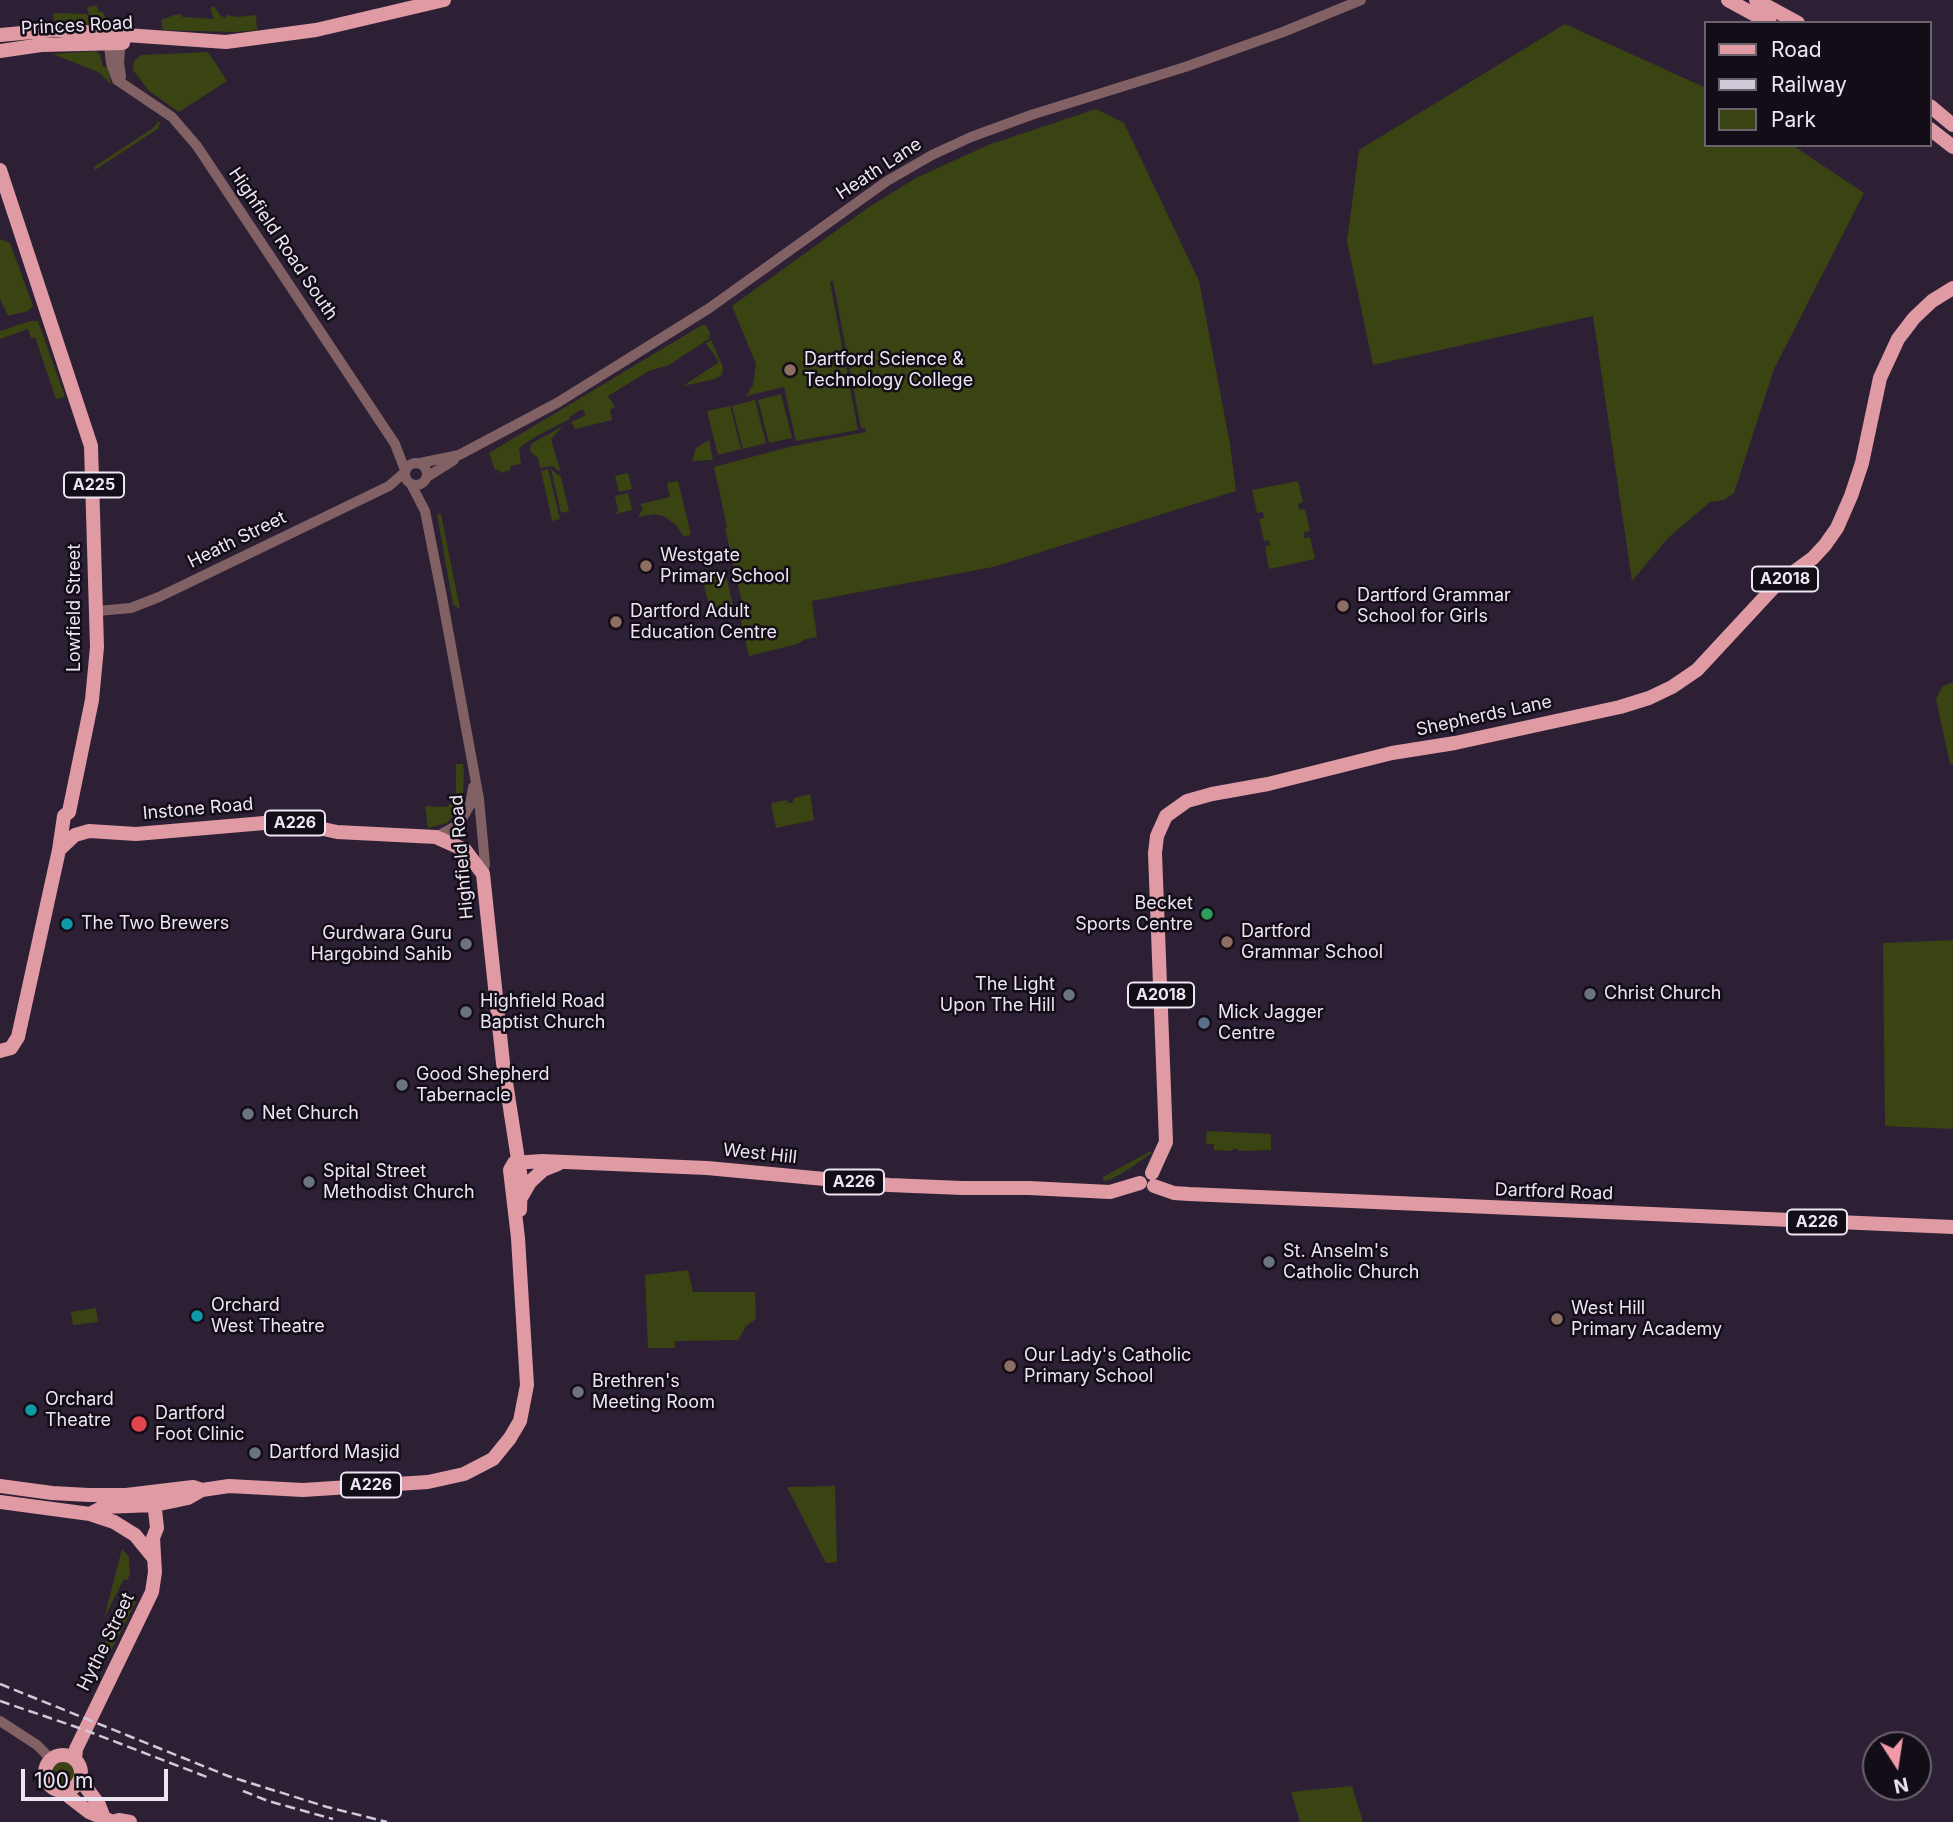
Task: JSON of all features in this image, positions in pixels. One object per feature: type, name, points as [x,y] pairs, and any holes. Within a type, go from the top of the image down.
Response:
[{"type":"main road","name":"Princes Road","points":[[0,51],[142,36],[226,43],[316,30],[444,0]]},
{"type":"main road","points":[[1728,0],[1766,21]]},
{"type":"main road","points":[[1756,0],[1794,21]]},
{"type":"main road","name":"Princes Road","points":[[0,35],[54,30],[115,39]]},
{"type":"main road","points":[[1932,108],[1953,125]]},
{"type":"main road","points":[[1932,130],[1953,146]]},
{"type":"main road","name":"Lowfield Street","points":[[0,170],[91,446],[97,611],[93,691],[69,812],[64,817],[18,1037],[6,1050]]},
{"type":"main road","name":"Shepherds Lane","points":[[1149,1180],[1166,1142],[1155,853],[1157,836],[1166,816],[1187,801],[1212,794],[1268,784],[1392,753],[1455,743],[1620,707],[1672,687],[1697,670],[1775,586],[1813,558],[1825,545],[1837,527],[1851,496],[1862,463],[1880,378],[1898,339],[1921,312],[1953,288]]},
{"type":"main road","points":[[59,850],[84,828],[73,821],[69,812]]},
{"type":"main road","name":"Instone Road","points":[[84,828],[135,834],[276,822],[296,823],[337,832],[436,837],[465,850],[483,874]]},
{"type":"main road","name":"A226","points":[[61,832],[84,828]]},
{"type":"main road","name":"Highfield Road","points":[[483,874],[500,1041],[521,1201],[518,1238]]},
{"type":"main road","points":[[515,1142],[524,1154],[542,1161]]},
{"type":"main road","name":"West Hill","points":[[542,1161],[707,1168],[939,1188],[1110,1192],[1149,1180]]},
{"type":"main road","name":"A226","points":[[516,1162],[542,1161]]},
{"type":"main road","name":"Highfield Road","points":[[202,1490],[229,1486],[303,1490],[428,1482],[464,1474],[493,1459],[510,1438],[523,1410],[527,1372],[518,1238],[510,1170],[516,1162]]},
{"type":"main road","name":"Highfield Road","points":[[521,1201],[530,1182],[543,1170],[566,1163]]},
{"type":"main road","name":"Dartford Road","points":[[1149,1180],[1174,1193],[1201,1195],[1953,1227]]},
{"type":"main road","name":"A226","points":[[0,1486],[151,1501],[192,1487],[202,1490]]},
{"type":"main road","name":"A226","points":[[0,1502],[90,1514],[103,1507],[188,1498],[202,1490]]},
{"type":"main road","name":"Hythe Street","points":[[75,1759],[76,1749],[152,1592],[155,1572],[153,1538],[149,1531],[151,1501]]},
{"type":"main road","points":[[90,1514],[124,1527],[135,1535],[153,1557]]},
{"type":"main road","points":[[66,1755],[75,1759],[81,1768],[80,1779],[71,1790],[57,1791],[46,1781],[45,1768],[51,1759],[66,1755]]},
{"type":"main road","points":[[80,1779],[113,1816]]},
{"type":"main road","points":[[63,1792],[89,1812],[113,1816]]},
{"type":"street","name":"Heath Lane","points":[[427,478],[459,456],[557,403],[708,309],[887,181],[932,155],[1031,115],[1185,67],[1283,32],[1361,0]]},
{"type":"street","name":"Highfield Road South","points":[[115,39],[122,83],[172,117],[197,146],[395,444],[407,477]]},
{"type":"street","name":"Highfield Road South","points":[[395,444],[419,463]]},
{"type":"street","name":"Heath Lane","points":[[419,463],[459,456]]},
{"type":"street","points":[[419,463],[426,469],[427,478],[421,484],[407,477],[410,464],[419,463]]},
{"type":"street","name":"Heath Street","points":[[97,611],[124,610],[151,601],[407,477]]},
{"type":"street","name":"Highfield Road","points":[[407,477],[425,511]]},
{"type":"street","name":"Highfield Road","points":[[427,478],[425,511],[479,799],[485,864],[483,874]]},
{"type":"street","points":[[436,837],[456,826],[462,819],[470,805],[474,781]]},
{"type":"street","points":[[0,1721],[37,1745],[51,1759]]},
{"type":"green space","points":[[96,5],[99,12],[103,12],[106,20],[115,27],[93,26],[87,8]]},
{"type":"green space","points":[[214,6],[225,18],[227,15],[256,15],[257,30],[163,30],[161,20],[174,15],[214,19],[210,8]]},
{"type":"green space","points":[[53,13],[87,14],[91,26],[61,24],[54,20]]},
{"type":"green space","points":[[1565,24],[1704,87],[1704,147],[1795,147],[1864,193],[1774,369],[1734,493],[1724,500],[1710,502],[1668,538],[1632,581],[1593,316],[1373,365],[1347,241],[1359,150]]},
{"type":"green space","points":[[96,51],[103,67],[108,67],[111,84],[98,72],[53,54]]},
{"type":"green space","points":[[208,52],[227,81],[179,112],[149,91],[133,70],[134,61],[141,55]]},
{"type":"green space","points":[[1096,109],[1124,123],[1199,281],[1230,444],[1236,491],[993,567],[812,601],[817,637],[749,656],[740,617],[745,615],[714,467],[793,446],[866,432],[865,428],[861,428],[833,281],[830,282],[858,430],[796,441],[784,387],[746,396],[753,385],[756,364],[732,306],[869,207],[916,178],[988,145]]},
{"type":"green space","points":[[159,121],[159,128],[95,170],[94,167],[153,128]]},
{"type":"green space","points":[[0,239],[10,243],[33,306],[28,311],[8,316],[0,299]]},
{"type":"green space","points":[[38,321],[65,397],[56,399],[35,337],[31,339],[28,329],[0,339],[0,331]]},
{"type":"green space","points":[[702,325],[706,326],[711,334],[710,338],[669,365],[649,371],[608,396],[615,407],[610,410],[612,420],[575,429],[571,422],[586,415],[582,409],[569,417],[570,419],[519,448],[521,464],[510,466],[511,470],[500,473],[495,470],[489,453]]},
{"type":"green space","points":[[711,340],[723,367],[722,375],[683,386],[719,362],[706,343]]},
{"type":"green space","points":[[781,394],[792,438],[769,443],[758,400]]},
{"type":"green space","points":[[755,400],[766,443],[743,449],[732,406]]},
{"type":"green space","points":[[730,406],[741,449],[718,455],[707,411]]},
{"type":"green space","points":[[563,426],[551,439],[561,473],[553,466],[540,468],[538,458],[530,451],[531,444]]},
{"type":"green space","points":[[709,440],[713,460],[692,461],[696,448]]},
{"type":"green space","points":[[548,469],[560,519],[552,521],[541,471]]},
{"type":"green space","points":[[551,469],[561,477],[569,511],[561,513]]},
{"type":"green space","points":[[628,473],[632,489],[619,492],[615,476]]},
{"type":"green space","points":[[678,481],[691,535],[683,536],[676,525],[664,516],[654,514],[639,517],[643,509],[640,504],[670,497],[667,483]]},
{"type":"green space","points":[[1298,481],[1303,502],[1298,504],[1299,510],[1305,509],[1310,531],[1304,532],[1304,538],[1310,537],[1315,559],[1269,569],[1265,547],[1270,545],[1269,540],[1264,541],[1259,519],[1264,518],[1263,512],[1257,513],[1252,490]]},
{"type":"green space","points":[[628,493],[632,510],[616,514],[618,510],[615,496]]},
{"type":"green space","points":[[437,514],[441,514],[460,609],[453,605]]},
{"type":"green space","points":[[725,571],[735,614],[712,619],[702,576]]},
{"type":"green space","points":[[1953,682],[1953,764],[1950,764],[1936,699],[1942,687]]},
{"type":"green space","points":[[456,764],[463,764],[464,772],[460,807],[447,823],[428,828],[425,806],[446,807],[452,803],[456,794]]},
{"type":"green space","points":[[810,794],[814,820],[776,828],[771,803],[787,800],[792,803],[794,798]]},
{"type":"green space","points":[[1953,940],[1953,1129],[1885,1126],[1883,943]]},
{"type":"green space","points":[[1207,1131],[1271,1134],[1271,1150],[1214,1150],[1214,1144],[1206,1144]]},
{"type":"green space","points":[[1153,1152],[1129,1169],[1103,1181],[1103,1177]]},
{"type":"green space","points":[[688,1270],[693,1292],[755,1292],[756,1319],[746,1326],[738,1340],[675,1341],[675,1348],[648,1348],[645,1275]]},
{"type":"green space","points":[[96,1308],[98,1322],[73,1325],[71,1312]]},
{"type":"green space","points":[[835,1486],[837,1562],[826,1563],[787,1487]]},
{"type":"green space","points":[[122,1549],[129,1557],[130,1575],[127,1580],[124,1579],[104,1618]]},
{"type":"green space","points":[[131,1599],[136,1602],[103,1666],[97,1661],[98,1654]]},
{"type":"green space","points":[[63,1762],[71,1766],[75,1774],[71,1782],[63,1786],[55,1782],[51,1774],[55,1766]]},
{"type":"green space","points":[[1352,1786],[1363,1822],[1300,1822],[1291,1792]]},
{"type":"railway","points":[[0,1684],[228,1776],[327,1807],[387,1822]]},
{"type":"railway","points":[[0,1701],[207,1777]]},
{"type":"railway","points":[[243,1791],[268,1801],[333,1819]]},
{"type":"place","name":"Dartford Science & Technology College","points":[[790,370]]},
{"type":"place","name":"Westgate Primary School","points":[[646,566]]},
{"type":"place","name":"Dartford Grammar School for Girls","points":[[1343,606]]},
{"type":"place","name":"Dartford Adult Education Centre","points":[[616,622]]},
{"type":"place","name":"Becket Sports Centre","points":[[1207,914]]},
{"type":"place","name":"The Two Brewers","points":[[67,924]]},
{"type":"place","name":"Dartford Grammar School","points":[[1227,942]]},
{"type":"place","name":"Gurdwara Guru Hargobind Sahib","points":[[466,944]]},
{"type":"place","name":"Christ Church","points":[[1590,994]]},
{"type":"place","name":"The Light Upon The Hill","points":[[1069,995]]},
{"type":"place","name":"Highfield Road Baptist Church","points":[[466,1012]]},
{"type":"place","name":"Mick Jagger Centre","points":[[1204,1023]]},
{"type":"place","name":"Good Shepherd Tabernacle","points":[[402,1085]]},
{"type":"place","name":"Net Church","points":[[248,1114]]},
{"type":"place","name":"Spital Street Methodist Church","points":[[309,1182]]},
{"type":"place","name":"St. Anselm's Catholic Church","points":[[1269,1262]]},
{"type":"place","name":"Orchard West Theatre","points":[[197,1316]]},
{"type":"place","name":"West Hill Primary Academy","points":[[1557,1319]]},
{"type":"place","name":"Our Lady's Catholic Primary School","points":[[1010,1366]]},
{"type":"place","name":"Brethren's Meeting Room","points":[[578,1392]]},
{"type":"place","name":"Orchard Theatre","points":[[31,1410]]},
{"type":"place","name":"Dartford Foot Clinic","points":[[139,1424]]},
{"type":"place","name":"Dartford Masjid","points":[[255,1453]]}]
